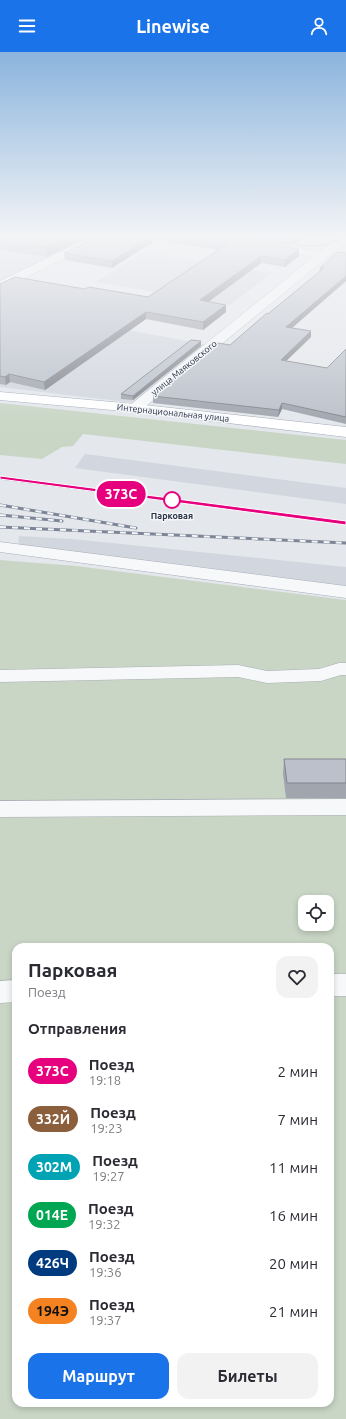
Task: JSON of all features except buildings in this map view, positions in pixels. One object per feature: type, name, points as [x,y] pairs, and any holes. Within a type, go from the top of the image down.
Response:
[{"type":"main road","name":"Интернациональная улица","points":[[0,396],[135,408],[346,432]]},
{"type":"street","name":"улица Маяковского","points":[[135,408],[266,301]]},
{"type":"street","points":[[1,549],[346,592]]},
{"type":"street","points":[[0,676],[238,671],[267,677],[321,675],[339,669],[346,669]]},
{"type":"street","points":[[0,809],[346,807]]},
{"type":"street","points":[[334,985],[346,984]]},
{"type":"street","points":[[0,992],[12,992]]},
{"type":"shaded area","points":[[205,301],[236,301],[230,305]]},
{"type":"shaded area","points":[[0,306],[208,345],[136,403],[0,387]]},
{"type":"shaded area","points":[[85,454],[346,488],[346,504],[75,468]]},
{"type":"shaded area","points":[[19,536],[72,539],[346,567],[346,593],[18,550]]},
{"type":"green space","points":[[0,403],[346,440],[346,464],[83,434],[73,446],[62,447],[42,459],[0,455]]},
{"type":"green space","points":[[0,560],[76,566],[346,600],[346,1419],[0,1419]]},
{"type":"railway","points":[[0,478],[346,523]]},
{"type":"railway","points":[[0,505],[136,528]]},
{"type":"railway","points":[[0,515],[62,521]]},
{"type":"railway","points":[[0,527],[346,543]]},
{"type":"train","name":"373C","points":[[0,478],[346,523]]},
{"type":"place","name":"Парковая","points":[[172,500]]}]
